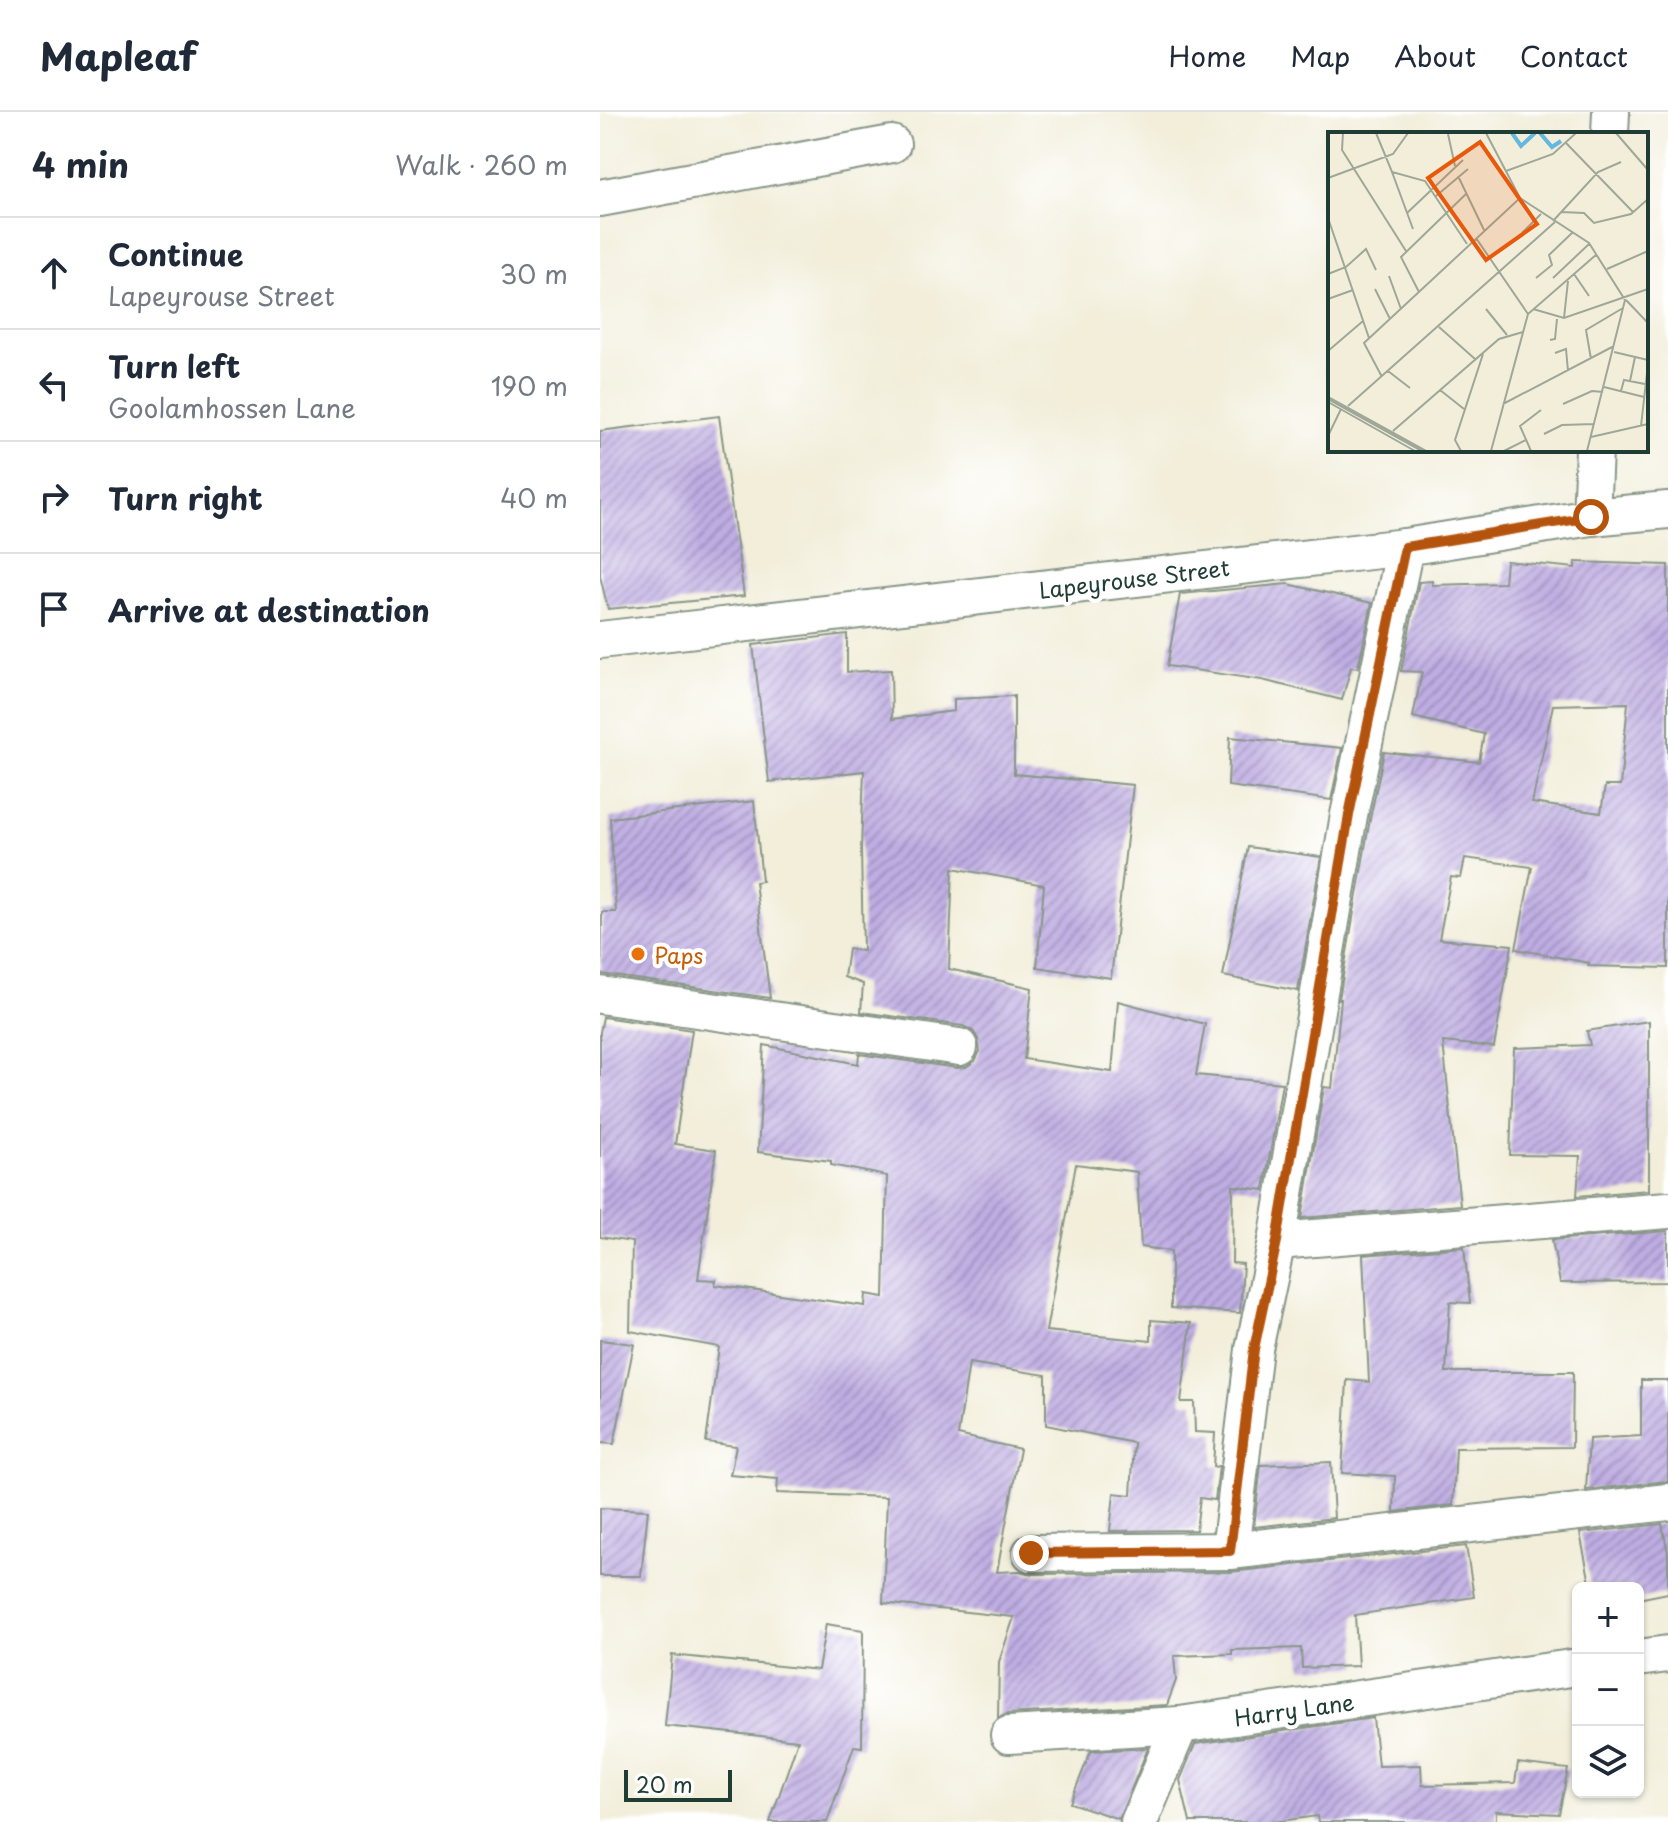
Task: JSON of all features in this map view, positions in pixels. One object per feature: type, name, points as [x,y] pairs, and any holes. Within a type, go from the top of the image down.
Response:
[{"type":"street","points":[[1610,132],[1611,112]]},
{"type":"street","points":[[600,198],[892,144]]},
{"type":"street","points":[[1591,517],[1594,452]]},
{"type":"street","name":"Lapeyrouse Street","points":[[600,640],[1405,547],[1591,517],[1668,510]]},
{"type":"street","points":[[1230,1551],[1254,1349],[1277,1241],[1349,815],[1405,547]]},
{"type":"street","points":[[600,995],[959,1047]]},
{"type":"street","points":[[1277,1241],[1668,1210]]},
{"type":"street","points":[[1031,1553],[1230,1551],[1668,1502]]},
{"type":"street","points":[[1644,1657],[1668,1654]]},
{"type":"street","name":"Harry Lane","points":[[1009,1735],[1180,1725],[1572,1668]]},
{"type":"street","points":[[1139,1822],[1180,1725]]},
{"type":"building","points":[[719,416],[744,596],[608,609],[600,576],[600,431]]},
{"type":"building","points":[[1506,561],[1575,568],[1575,562],[1668,565],[1668,968],[1588,966],[1589,963],[1516,949],[1532,867],[1465,858],[1461,878],[1451,877],[1439,939],[1512,945],[1494,1047],[1443,1042],[1460,1205],[1302,1218],[1324,1087],[1332,1088],[1339,999],[1384,752],[1479,762],[1484,734],[1413,717],[1422,672],[1401,671],[1419,582],[1432,581],[1432,585],[1504,583]],"holes":[[[1628,703],[1620,786],[1605,786],[1601,813],[1532,803],[1553,705]]]},
{"type":"building","points":[[1288,584],[1372,603],[1358,668],[1351,667],[1342,700],[1262,680],[1167,666],[1180,594]]},
{"type":"building","points":[[847,634],[847,672],[891,670],[892,719],[954,711],[954,699],[1014,696],[1014,774],[1133,785],[1111,978],[1037,967],[1044,885],[953,868],[949,969],[1032,988],[1024,1059],[1112,1072],[1118,1001],[1205,1024],[1196,1075],[1282,1083],[1264,1190],[1233,1186],[1232,1263],[1243,1264],[1240,1313],[1171,1308],[1171,1251],[1141,1247],[1137,1172],[1076,1164],[1046,1331],[1151,1341],[1151,1320],[1191,1323],[1181,1402],[1194,1402],[1195,1432],[1215,1433],[1213,1467],[1219,1466],[1215,1500],[1200,1498],[1196,1530],[1110,1531],[1114,1493],[1131,1495],[1134,1443],[1046,1425],[1046,1375],[969,1363],[958,1435],[1020,1449],[997,1572],[1230,1572],[1466,1546],[1474,1597],[1355,1615],[1358,1666],[1302,1668],[1301,1648],[1174,1656],[1176,1680],[1167,1705],[1008,1714],[998,1718],[999,1662],[1014,1617],[883,1603],[887,1497],[777,1493],[778,1479],[730,1475],[736,1446],[706,1442],[719,1347],[630,1331],[632,1242],[600,1237],[600,1032],[603,1017],[692,1030],[675,1144],[716,1150],[698,1279],[716,1280],[715,1285],[865,1306],[866,1294],[884,1297],[887,1176],[831,1165],[831,1161],[758,1152],[764,1045],[858,1064],[859,1054],[957,1068],[975,1061],[980,1051],[973,1031],[963,1026],[861,1012],[863,984],[844,977],[848,949],[863,951],[861,849],[864,771],[769,782],[753,645]]},
{"type":"building","points":[[1230,737],[1342,748],[1331,800],[1228,786]]},
{"type":"building","points":[[754,801],[762,881],[755,882],[770,998],[601,974],[602,912],[616,912],[610,818]]},
{"type":"building","points":[[1248,847],[1321,857],[1298,991],[1223,976]]},
{"type":"building","points":[[1649,1021],[1649,1190],[1577,1196],[1580,1156],[1510,1155],[1514,1048],[1590,1045],[1587,1031]]},
{"type":"building","points":[[1668,1231],[1668,1282],[1560,1283],[1552,1240]]},
{"type":"building","points":[[1464,1247],[1470,1303],[1450,1302],[1446,1372],[1573,1372],[1572,1447],[1456,1448],[1453,1505],[1394,1512],[1395,1476],[1342,1473],[1347,1380],[1369,1382],[1363,1255]]},
{"type":"building","points":[[600,1340],[634,1344],[614,1444],[600,1443]]},
{"type":"building","points":[[1641,1380],[1668,1380],[1668,1481],[1586,1490],[1589,1439],[1641,1436]]},
{"type":"building","points":[[1331,1462],[1334,1518],[1254,1527],[1261,1465]]},
{"type":"building","points":[[600,1508],[648,1510],[641,1576],[600,1576]]},
{"type":"building","points":[[1662,1524],[1668,1553],[1668,1593],[1644,1598],[1644,1582],[1590,1582],[1580,1533]]},
{"type":"building","points":[[826,1624],[863,1630],[862,1747],[854,1746],[827,1822],[770,1822],[798,1740],[665,1726],[672,1655],[818,1670]]},
{"type":"building","points":[[1373,1718],[1378,1766],[1421,1765],[1422,1785],[1515,1783],[1518,1763],[1568,1769],[1559,1814],[1496,1811],[1496,1822],[1318,1822],[1317,1816],[1273,1822],[1190,1822],[1180,1780],[1195,1744]]},
{"type":"building","points":[[1148,1748],[1119,1819],[1070,1803],[1091,1751]]},
{"type":"place","name":"Paps","points":[[638,954]]},
{"type":"route","points":[[1031,1553],[1230,1551],[1254,1349],[1277,1241],[1349,815],[1405,547],[1591,517]]}]
